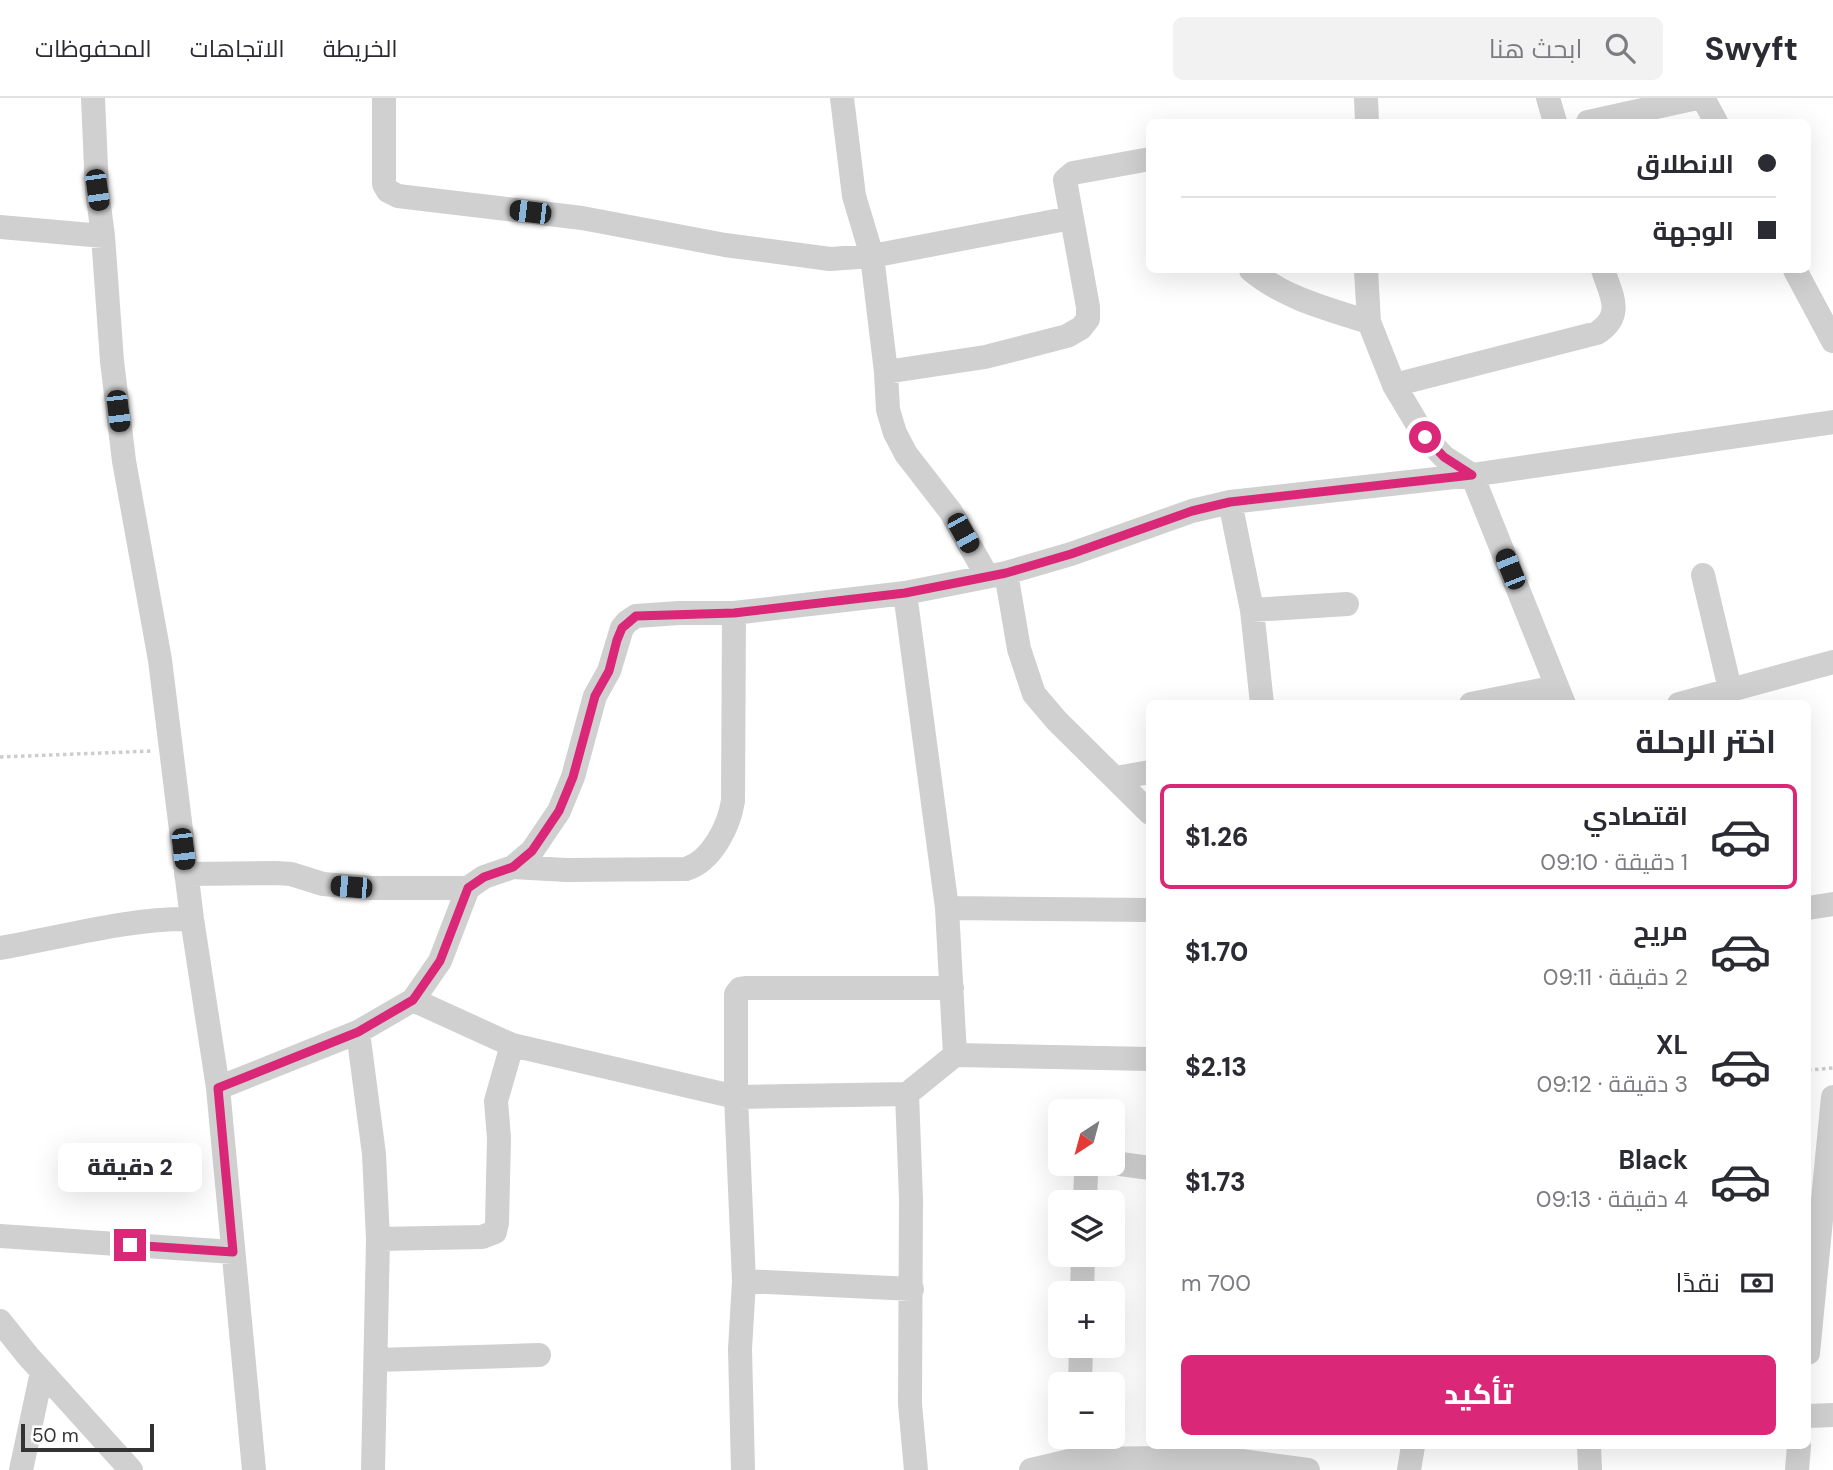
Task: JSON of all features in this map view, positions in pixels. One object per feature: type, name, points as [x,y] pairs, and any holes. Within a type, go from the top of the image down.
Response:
[{"type":"street","points":[[93,98],[97,190],[112,361],[124,461],[152,609],[192,919],[218,1088],[254,1470]]},
{"type":"street","points":[[384,98],[384,184],[388,191],[398,195],[582,218],[725,245],[830,259],[872,256],[1071,218]]},
{"type":"street","points":[[842,98],[854,196],[872,256],[888,410],[895,433],[906,454],[997,575],[1034,694],[1057,722],[1146,809]]},
{"type":"street","points":[[1366,98],[1367,119]]},
{"type":"street","points":[[1548,98],[1554,119]]},
{"type":"street","points":[[1602,119],[1697,98]]},
{"type":"street","points":[[1703,98],[1714,119]]},
{"type":"street","points":[[886,372],[985,357],[1067,336],[1081,328],[1088,319],[1088,307],[1065,180],[1068,175],[1146,160]]},
{"type":"street","points":[[0,227],[103,236]]},
{"type":"street","points":[[1255,273],[1298,299],[1369,322]]},
{"type":"street","points":[[1366,273],[1369,322],[1394,385],[1425,437],[1444,457],[1472,475],[1560,695],[1511,700]]},
{"type":"street","points":[[1394,385],[1597,333],[1610,323],[1614,314],[1614,303],[1604,273]]},
{"type":"street","points":[[1797,273],[1833,341]]},
{"type":"street","points":[[218,1088],[358,1032],[413,1000],[440,961],[468,888],[484,877],[513,867],[532,851],[559,811],[573,777],[595,696],[609,671],[617,640],[627,622],[636,616],[734,613],[905,593],[997,575],[1071,554],[1192,511],[1230,502],[1472,475],[1833,422]]},
{"type":"street","points":[[1230,502],[1252,610],[1262,700]]},
{"type":"street","points":[[1703,575],[1730,689]]},
{"type":"street","points":[[905,593],[947,908],[955,1055]]},
{"type":"street","points":[[1252,610],[1347,604]]},
{"type":"street","points":[[513,867],[566,870],[686,869],[704,860],[730,818],[733,801],[734,613]]},
{"type":"street","points":[[1693,700],[1833,662]]},
{"type":"street","points":[[1115,778],[1146,773]]},
{"type":"street","points":[[186,874],[276,873],[291,874],[323,884],[371,888],[468,888]]},
{"type":"street","points":[[1811,908],[1833,904]]},
{"type":"street","points":[[947,908],[1146,910]]},
{"type":"street","points":[[0,948],[110,926],[192,919]]},
{"type":"street","points":[[743,1470],[740,1349],[744,1281],[734,1000],[740,989],[952,988]]},
{"type":"street","points":[[413,1000],[512,1045],[736,1097],[907,1094],[955,1055],[1146,1059]]},
{"type":"street","points":[[358,1032],[374,1154],[378,1239],[373,1470]]},
{"type":"street","points":[[378,1239],[482,1237],[495,1232],[499,1138],[495,1101],[512,1045]]},
{"type":"street","points":[[907,1094],[912,1289],[910,1404],[916,1470]]},
{"type":"street","points":[[1811,1322],[1833,1097]]},
{"type":"street","points":[[1125,1165],[1146,1167]]},
{"type":"street","points":[[0,1236],[233,1252]]},
{"type":"street","points":[[744,1281],[912,1289]]},
{"type":"street","points":[[0,1321],[42,1372],[131,1470]]},
{"type":"street","points":[[376,1360],[539,1355]]},
{"type":"street","points":[[21,1470],[42,1372]]},
{"type":"street","points":[[1811,1416],[1833,1415]]},
{"type":"street","points":[[1031,1470],[1076,1449]]},
{"type":"street","points":[[1092,1449],[1271,1460],[1308,1470]]},
{"type":"street","points":[[1409,1470],[1412,1449]]},
{"type":"street","points":[[1589,1449],[1590,1470]]},
{"type":"path","points":[[0,757],[171,751]]},
{"type":"path","points":[[1811,1070],[1833,1068]]},
{"type":"route","points":[[130,1245],[233,1252],[218,1088],[358,1032],[413,1000],[440,961],[468,888],[484,877],[513,867],[532,851],[559,811],[573,777],[595,696],[609,671],[617,640],[622,628],[636,616],[734,613],[905,593],[1006,573],[1071,554],[1192,511],[1230,502],[1472,475],[1444,457],[1425,437]]}]
